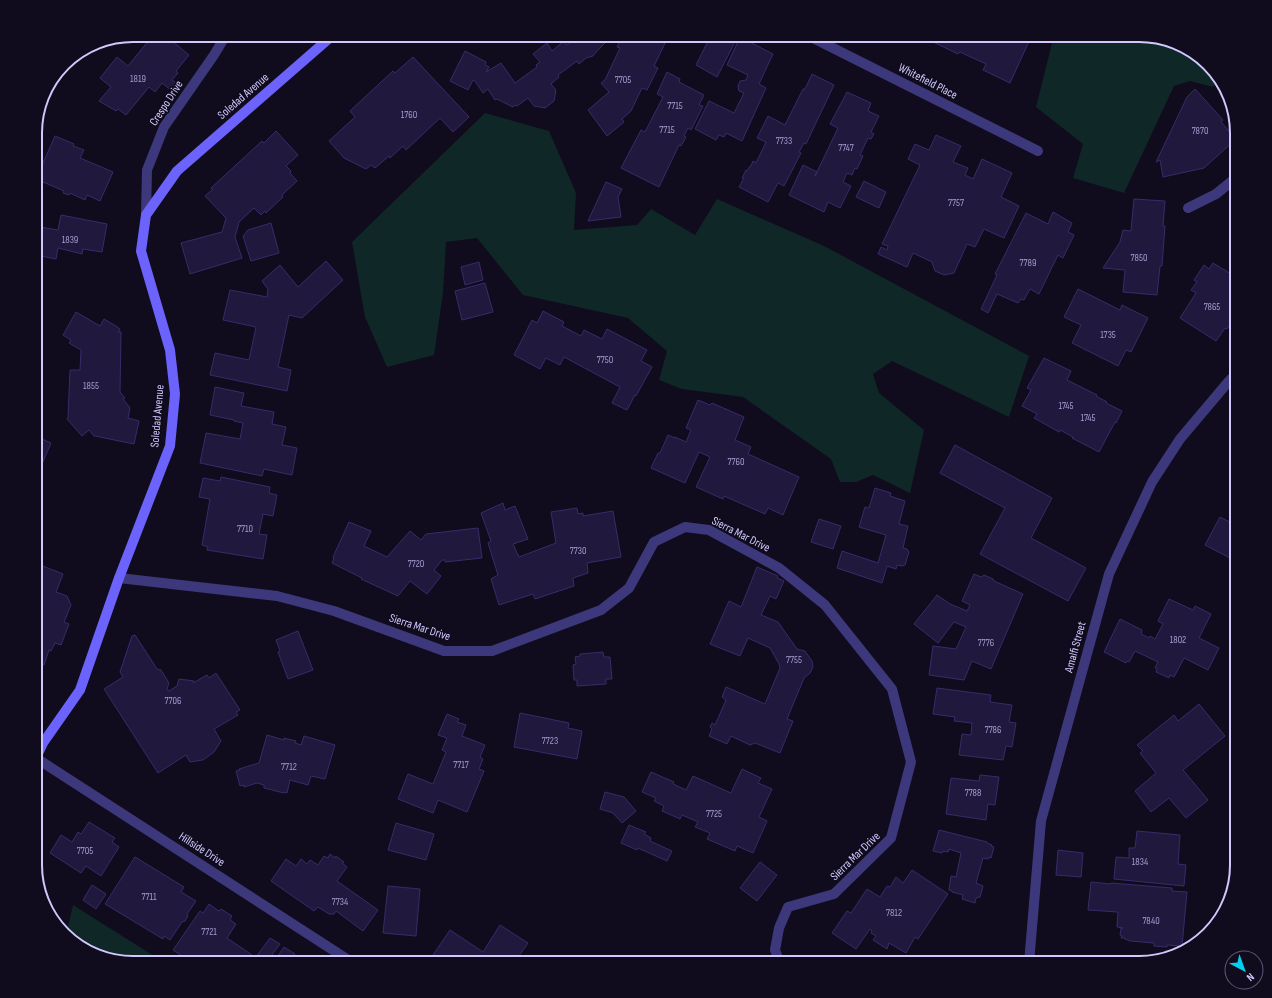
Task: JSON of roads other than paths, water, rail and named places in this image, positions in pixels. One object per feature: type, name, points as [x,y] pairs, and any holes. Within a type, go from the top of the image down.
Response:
[{"type":"street","name":"Crespo Drive","points":[[146,215],[146,170],[164,127],[222,42]]},
{"type":"street","name":"Soledad Avenue","points":[[42,736],[80,690],[119,578],[170,446],[175,394],[170,350],[141,251],[146,215],[176,171],[325,42]]},
{"type":"street","name":"Whitefield Place","points":[[821,42],[1038,151]]},
{"type":"street","points":[[1188,208],[1216,194],[1230,183]]},
{"type":"street","name":"Amalfi Street","points":[[1030,956],[1041,821],[1109,574],[1152,482],[1180,439],[1230,380]]},
{"type":"street","name":"Sierra Mar Drive","points":[[119,578],[277,596],[334,611],[444,651],[492,651],[601,610],[629,588],[654,542],[685,527],[709,530],[779,568],[826,605],[892,690],[911,762],[891,838],[834,894],[788,907],[780,928],[775,950],[777,956]]},
{"type":"street","name":"Hillside Drive","points":[[42,763],[342,956]]}]
